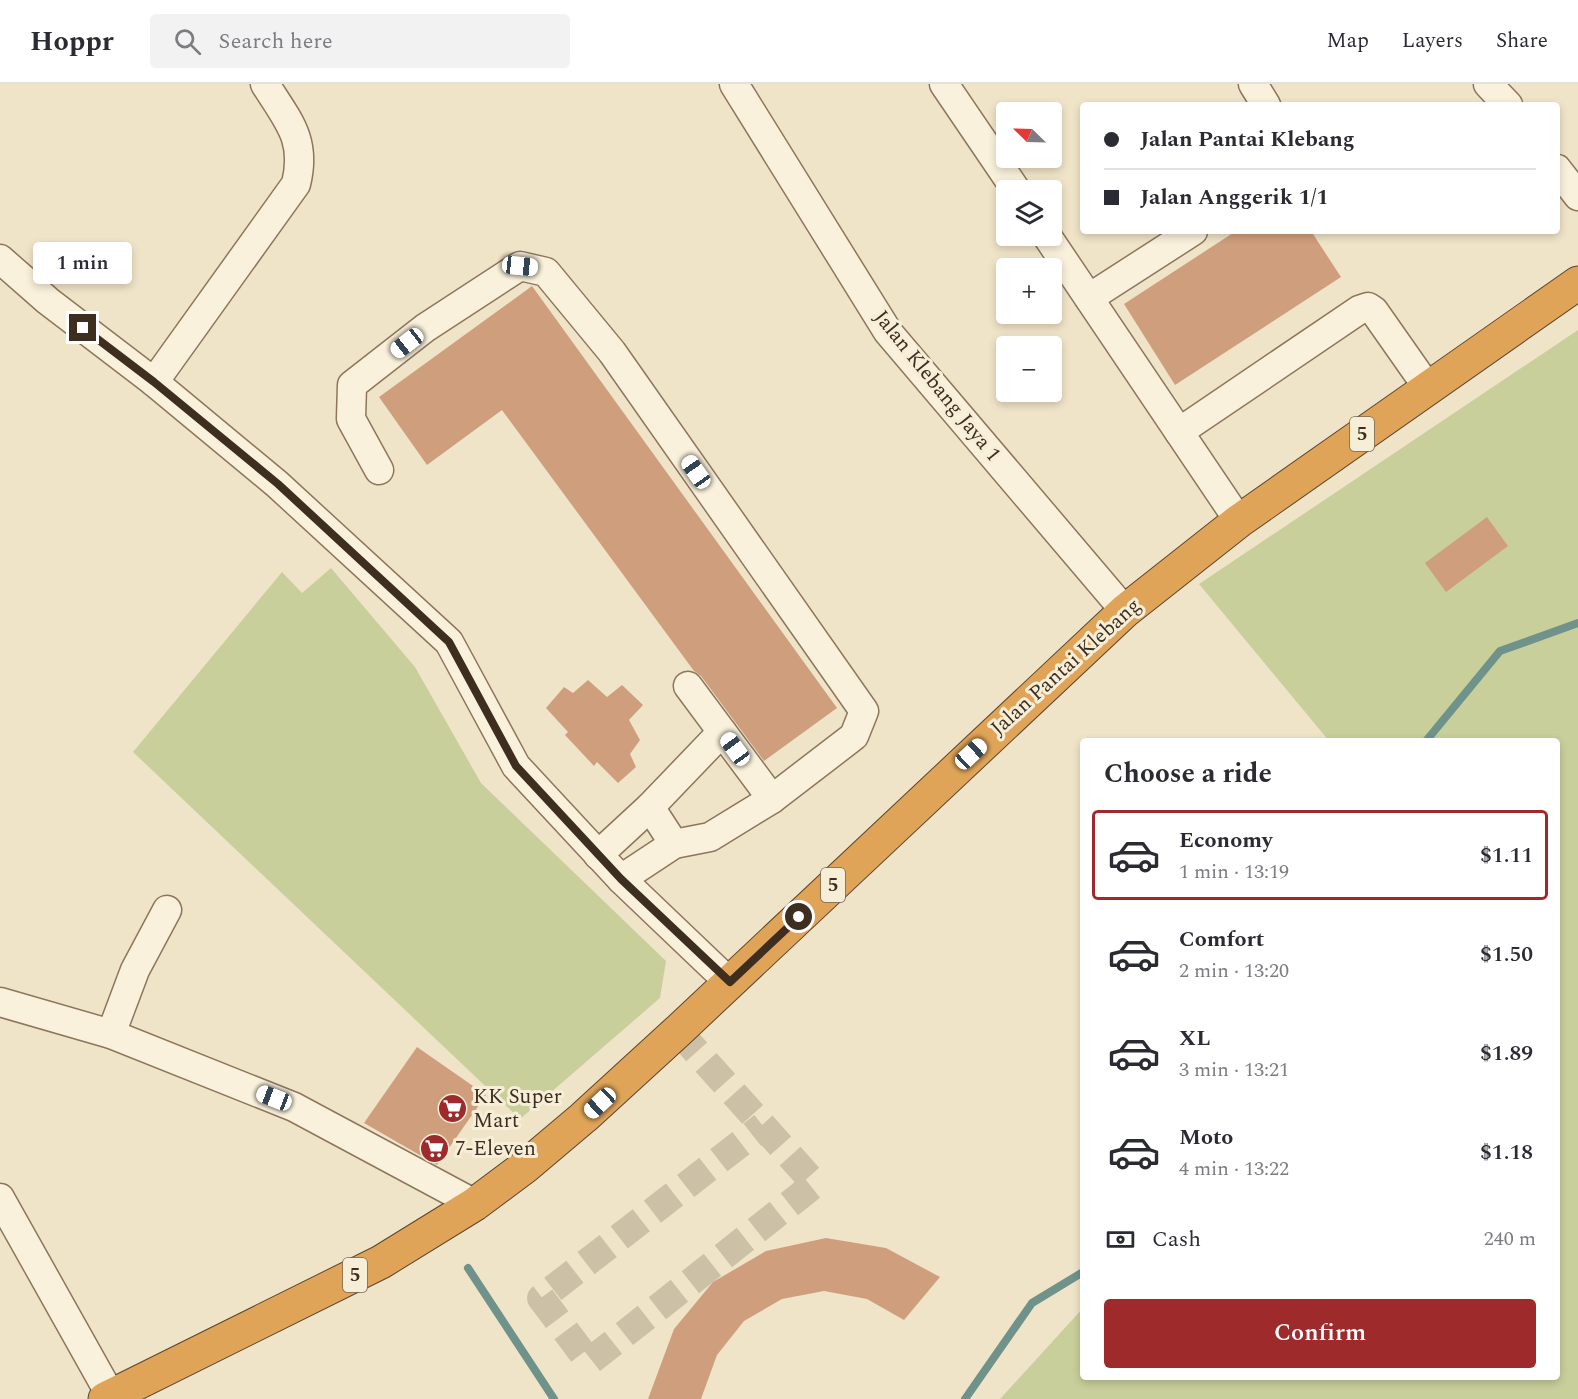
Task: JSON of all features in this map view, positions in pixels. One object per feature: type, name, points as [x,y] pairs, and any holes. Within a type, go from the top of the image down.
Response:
[{"type":"highway","name":"Jalan Pantai Klebang","points":[[108,1398],[381,1262],[475,1203],[526,1166],[584,1117],[730,982],[1125,611],[1239,521],[1578,283]]},
{"type":"street","points":[[154,382],[296,184],[301,163],[297,136],[265,84]]},
{"type":"street","name":"Jalan Klebang Jaya 1","points":[[734,84],[888,332],[1125,611]]},
{"type":"street","points":[[944,84],[1009,180]]},
{"type":"street","points":[[1253,84],[1264,102]]},
{"type":"street","points":[[1488,84],[1505,102]]},
{"type":"street","points":[[1560,173],[1578,196]]},
{"type":"street","points":[[1089,298],[1188,234]]},
{"type":"street","points":[[1054,246],[1239,521]]},
{"type":"street","points":[[0,259],[48,302],[154,382],[278,484],[449,642],[516,766],[621,879],[730,982]]},
{"type":"street","points":[[379,470],[351,419],[352,385],[425,328],[520,266],[546,272],[612,352],[864,711],[854,736],[772,799],[710,837],[674,844],[621,879]]},
{"type":"street","points":[[1179,432],[1359,310],[1368,307],[1374,311],[1428,388]]},
{"type":"street","points":[[688,686],[772,799]]},
{"type":"street","points":[[598,855],[650,807],[722,732]]},
{"type":"street","points":[[650,807],[674,844]]},
{"type":"street","points":[[111,1034],[135,970],[167,910]]},
{"type":"street","points":[[0,1002],[111,1034],[294,1107],[475,1203]]},
{"type":"street","points":[[0,1198],[108,1398]]},
{"type":"green space","points":[[1578,330],[1578,1399],[1000,1399],[1080,1311],[1080,1380],[1560,1380],[1560,738],[1327,738],[1199,584]]},
{"type":"green space","points":[[331,568],[415,667],[481,783],[666,961],[660,998],[520,1119],[133,752],[282,572],[302,593]]},
{"type":"building","points":[[1231,234],[1313,234],[1341,277],[1175,385],[1124,304]]},
{"type":"building","points":[[532,286],[837,708],[764,761],[701,676],[694,671],[502,410],[427,465],[379,397]]},
{"type":"building","points":[[1487,517],[1508,546],[1446,592],[1425,563]]},
{"type":"building","points":[[588,680],[607,697],[622,685],[643,705],[629,720],[640,740],[630,754],[636,767],[618,783],[597,762],[594,766],[565,735],[568,732],[546,708],[564,687],[573,693]]},
{"type":"building","points":[[417,1047],[486,1095],[437,1165],[364,1123]]},
{"type":"building","points":[[826,1238],[886,1248],[940,1277],[904,1320],[867,1299],[824,1291],[782,1299],[744,1321],[717,1355],[701,1399],[648,1399],[674,1329],[713,1282],[766,1251]]},
{"type":"waterway","points":[[1428,738],[1500,651],[1578,623]]},
{"type":"waterway","points":[[468,1268],[554,1399]]},
{"type":"waterway","points":[[965,1399],[1032,1303],[1080,1274]]},
{"type":"tunnel","points":[[678,1031],[815,1184],[589,1362],[541,1298],[763,1126]]},
{"type":"place","name":"KK Super Mart","points":[[452,1109]]},
{"type":"place","name":"7-Eleven","points":[[434,1149]]},
{"type":"route","points":[[83,328],[154,382],[278,484],[449,642],[516,766],[576,834],[730,982],[799,917]]}]
